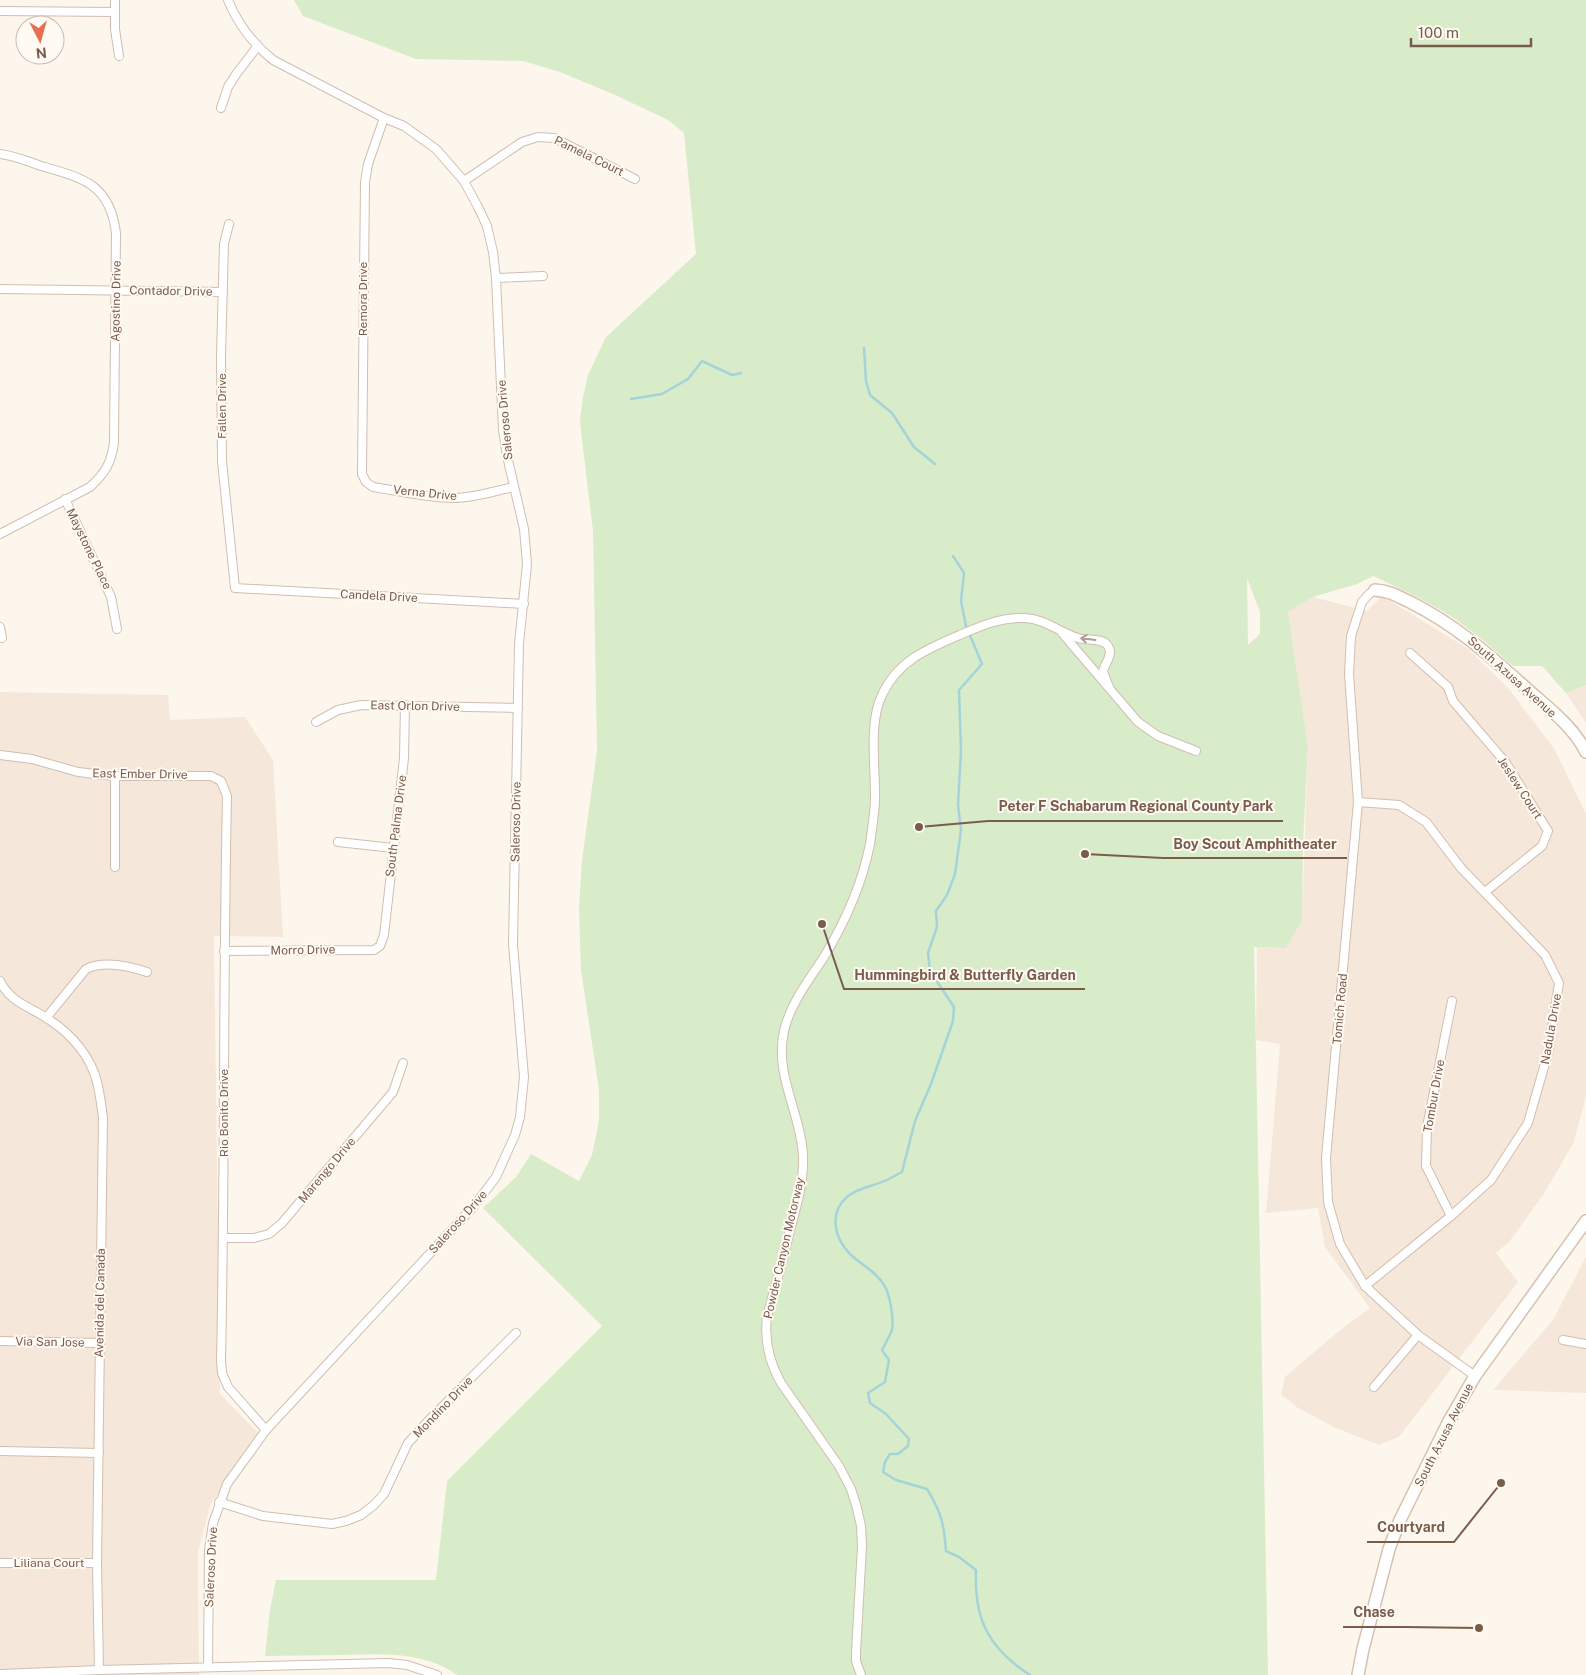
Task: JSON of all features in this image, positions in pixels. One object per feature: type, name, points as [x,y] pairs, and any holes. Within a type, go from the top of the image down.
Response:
[{"type":"street","points":[[114,0],[115,29],[119,56]]},
{"type":"street","name":"Saleroso Drive","points":[[208,1667],[210,1550],[213,1523],[227,1484],[266,1430],[474,1206],[496,1177],[516,1136],[524,1077],[513,944],[518,644],[527,564],[526,545],[503,430],[496,278],[493,252],[486,226],[464,181],[436,150],[404,126],[384,118],[273,60],[257,47],[234,14],[228,0]]},
{"type":"street","points":[[0,11],[115,12]]},
{"type":"street","points":[[221,108],[228,87],[257,47]]},
{"type":"street","name":"Remora Drive","points":[[366,482],[362,474],[365,182],[368,164],[384,118]]},
{"type":"street","name":"Pamela Court","points":[[464,181],[522,142],[538,137],[554,138],[635,178]]},
{"type":"street","name":"Agostino Drive","points":[[0,154],[70,174],[89,183],[101,192],[108,203],[114,216],[116,232],[114,443],[108,468],[90,487],[0,534]]},
{"type":"street","name":"Fallen Drive","points":[[229,224],[224,244],[222,461],[235,588]]},
{"type":"street","points":[[496,278],[543,276]]},
{"type":"street","name":"Contador Drive","points":[[0,289],[223,292]]},
{"type":"street","name":"Verna Drive","points":[[366,482],[374,487],[454,498],[474,496],[514,487]]},
{"type":"street","name":"Maystone Place","points":[[65,499],[112,597],[117,629]]},
{"type":"street","name":"Candela Drive","points":[[235,588],[524,604]]},
{"type":"street","name":"South Azusa Avenue","points":[[1375,590],[1387,590],[1464,634],[1479,645],[1583,739],[1586,752]]},
{"type":"street","name":"Tomich Road","points":[[1375,590],[1362,602],[1351,636],[1349,674],[1358,802],[1326,1158],[1328,1202],[1340,1244],[1365,1286],[1418,1335],[1475,1376]]},
{"type":"street","name":"Powder Canyon Motorway","points":[[861,1675],[856,1662],[862,1536],[857,1508],[851,1490],[839,1466],[778,1378],[768,1348],[767,1316],[798,1199],[802,1172],[802,1144],[798,1124],[784,1080],[782,1046],[785,1027],[792,1009],[845,920],[865,866],[874,818],[874,727],[881,696],[894,676],[911,659],[930,647],[997,620],[1027,618],[1039,620],[1077,638],[1098,640],[1108,646],[1110,657],[1104,666],[1103,672],[1109,687]]},
{"type":"street","points":[[0,627],[2,638]]},
{"type":"street","points":[[1060,629],[1132,716],[1144,727],[1158,736],[1196,751]]},
{"type":"street","name":"Jeslew Court","points":[[1410,653],[1448,687],[1453,701],[1506,763],[1548,831],[1542,846],[1485,892]]},
{"type":"street","name":"East Orlon Drive","points":[[316,722],[338,710],[361,705],[518,708]]},
{"type":"street","name":"South Palma Drive","points":[[380,946],[384,935],[404,758],[405,705]]},
{"type":"street","name":"East Ember Drive","points":[[0,755],[32,759],[78,772],[115,776],[211,776],[221,781]]},
{"type":"street","points":[[115,776],[115,867]]},
{"type":"street","name":"Rio Bonito Drive","points":[[221,781],[227,796],[221,1361],[222,1373],[228,1387],[266,1430]]},
{"type":"street","name":"Nadula Drive","points":[[1358,802],[1399,805],[1426,822],[1461,868],[1545,955],[1559,983],[1548,1053],[1528,1123],[1491,1180],[1451,1216],[1365,1286]]},
{"type":"street","points":[[338,842],[393,848]]},
{"type":"street","name":"Morro Drive","points":[[224,951],[374,950],[380,946]]},
{"type":"street","points":[[46,1018],[86,969],[92,966],[126,965],[147,972]]},
{"type":"street","name":"Avenida del Canada","points":[[0,981],[18,1003],[46,1018],[71,1038],[86,1056],[97,1080],[102,1108],[97,1563],[99,1670]]},
{"type":"street","name":"Tombur Drive","points":[[1451,1216],[1426,1166],[1426,1136],[1452,1001]]},
{"type":"street","name":"Marengo Drive","points":[[223,1238],[254,1238],[269,1234],[282,1223],[393,1092],[403,1063]]},
{"type":"street","name":"South Azusa Avenue","points":[[1358,1675],[1362,1649],[1389,1549],[1400,1520],[1475,1376],[1586,1221]]},
{"type":"street","name":"Mondino Drive","points":[[219,1502],[263,1516],[332,1524],[361,1515],[384,1494],[408,1443],[516,1333]]},
{"type":"street","points":[[1374,1388],[1418,1335]]},
{"type":"street","points":[[1563,1340],[1586,1344]]},
{"type":"street","name":"Via San Jose","points":[[0,1341],[100,1343]]},
{"type":"street","points":[[0,1451],[99,1453]]},
{"type":"street","name":"Liliana Court","points":[[0,1563],[97,1563]]},
{"type":"street","points":[[0,1674],[388,1663],[407,1665],[437,1675]]},
{"type":"shaded area","points":[[1382,596],[1467,648],[1509,689],[1555,750],[1586,814],[1586,1096],[1574,1142],[1545,1192],[1509,1242],[1496,1253],[1518,1282],[1399,1437],[1379,1445],[1334,1427],[1298,1408],[1281,1394],[1285,1377],[1339,1331],[1370,1308],[1325,1247],[1318,1208],[1266,1213],[1280,1044],[1256,1040],[1257,947],[1286,948],[1302,921],[1308,746],[1288,612],[1313,597],[1367,611]]},
{"type":"shaded area","points":[[1586,685],[1586,723],[1566,693]]},
{"type":"shaded area","points":[[0,692],[168,695],[170,720],[245,717],[273,760],[283,937],[214,936],[220,1394],[261,1436],[211,1503],[198,1552],[199,1675],[0,1675]]},
{"type":"shaded area","points":[[1586,1257],[1586,1393],[1493,1390],[1553,1320]]},
{"type":"green space","points":[[294,0],[1586,0],[1586,685],[1566,693],[1542,666],[1513,666],[1474,633],[1449,615],[1373,576],[1357,584],[1313,597],[1288,612],[1308,746],[1303,844],[1302,921],[1286,948],[1254,947],[1268,1675],[457,1675],[444,1667],[430,1662],[402,1656],[372,1654],[265,1656],[270,1609],[276,1580],[436,1580],[447,1481],[602,1326],[483,1208],[516,1177],[531,1154],[579,1181],[592,1155],[599,1121],[599,1090],[581,970],[579,906],[582,860],[597,751],[593,531],[580,420],[588,375],[606,337],[696,254],[684,133],[668,120],[560,72],[523,61],[416,59],[303,16]],"holes":[[[1247,578],[1260,612],[1260,634],[1248,645]]]},
{"type":"waterway","points":[[864,348],[866,381],[870,395],[892,413],[914,447],[935,464]]},
{"type":"waterway","points":[[631,399],[662,394],[688,379],[702,361],[732,375],[741,373]]},
{"type":"waterway","points":[[953,556],[964,573],[961,601],[966,626],[982,664],[959,690],[961,751],[958,805],[961,830],[955,874],[947,895],[936,911],[937,927],[928,953],[930,971],[954,1007],[953,1021],[931,1084],[915,1121],[902,1172],[856,1191],[847,1197],[837,1211],[836,1226],[837,1234],[845,1248],[881,1280],[888,1294],[891,1307],[892,1330],[882,1350],[889,1360],[885,1382],[868,1393],[870,1403],[886,1414],[909,1439],[908,1446],[898,1454],[890,1454],[885,1462],[883,1472],[896,1480],[927,1489],[936,1504],[941,1518],[946,1551],[959,1557],[976,1570],[978,1603],[986,1631],[1004,1654],[1030,1675]]},
{"type":"place","name":"Peter F Schabarum Regional County Park","points":[[919,827]]},
{"type":"place","name":"Boy Scout Amphitheater","points":[[1085,854]]},
{"type":"place","name":"Hummingbird & Butterfly Garden","points":[[822,924]]},
{"type":"place","name":"Courtyard","points":[[1501,1483]]},
{"type":"place","name":"Chase","points":[[1479,1628]]}]
